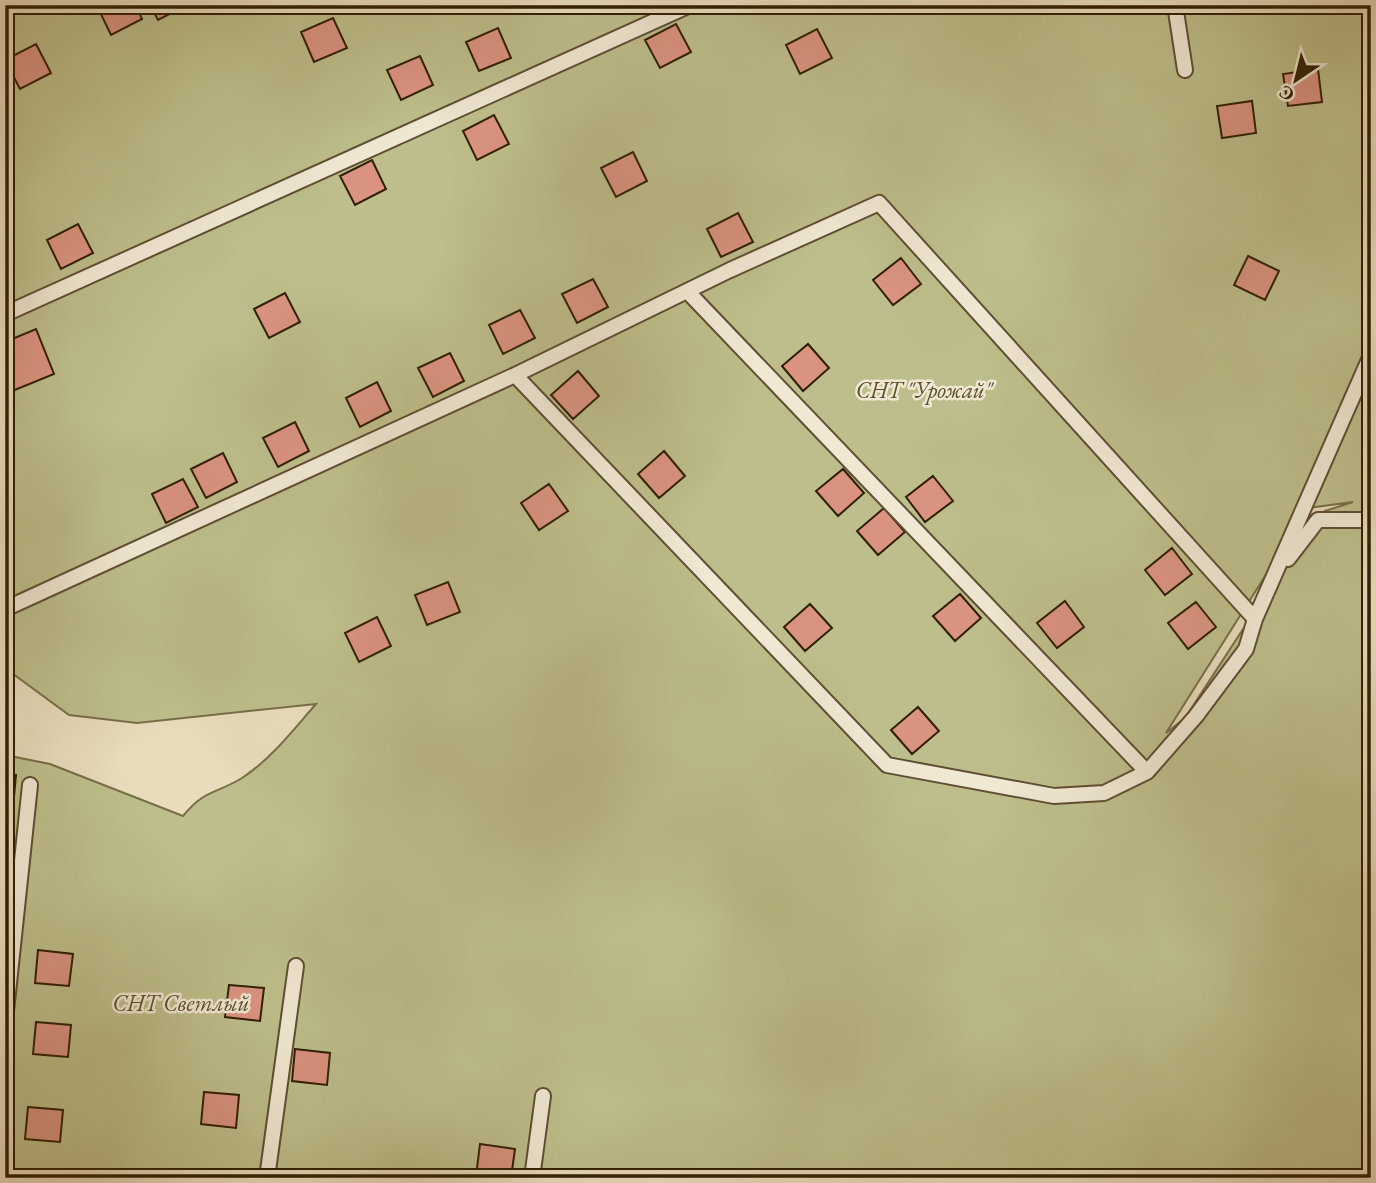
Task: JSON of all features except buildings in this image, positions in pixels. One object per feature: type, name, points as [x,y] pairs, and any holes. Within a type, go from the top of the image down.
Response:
[{"type":"lane","points":[[5,314],[690,5]]},
{"type":"lane","points":[[1175,5],[1185,70]]},
{"type":"lane","points":[[5,609],[515,375],[687,291],[879,203],[1255,619]]},
{"type":"lane","points":[[687,291],[1147,772]]},
{"type":"lane","points":[[515,375],[887,765],[1054,796],[1104,793],[1147,772],[1196,716],[1246,649],[1255,619],[1371,355]]},
{"type":"lane","points":[[1255,619],[1290,556],[1318,520],[1371,520]]},
{"type":"lane","points":[[5,1021],[30,785]]},
{"type":"lane","points":[[267,1178],[296,965]]},
{"type":"lane","points":[[531,1178],[542,1096]]},
{"type":"green space","name":"СНТ \"Урожай\"","points":[[5,5],[1371,5],[1371,1178],[5,1178],[5,755],[50,764],[183,816],[204,796],[242,778],[263,762],[316,704],[137,723],[69,715],[5,668]],"holes":[[[1353,502],[1325,511],[1307,523],[1258,595],[1247,623],[1185,718],[1166,733],[1308,508]]]},
{"type":"park label","name":"СНТ Светлый","points":[[181,1003]]}]
